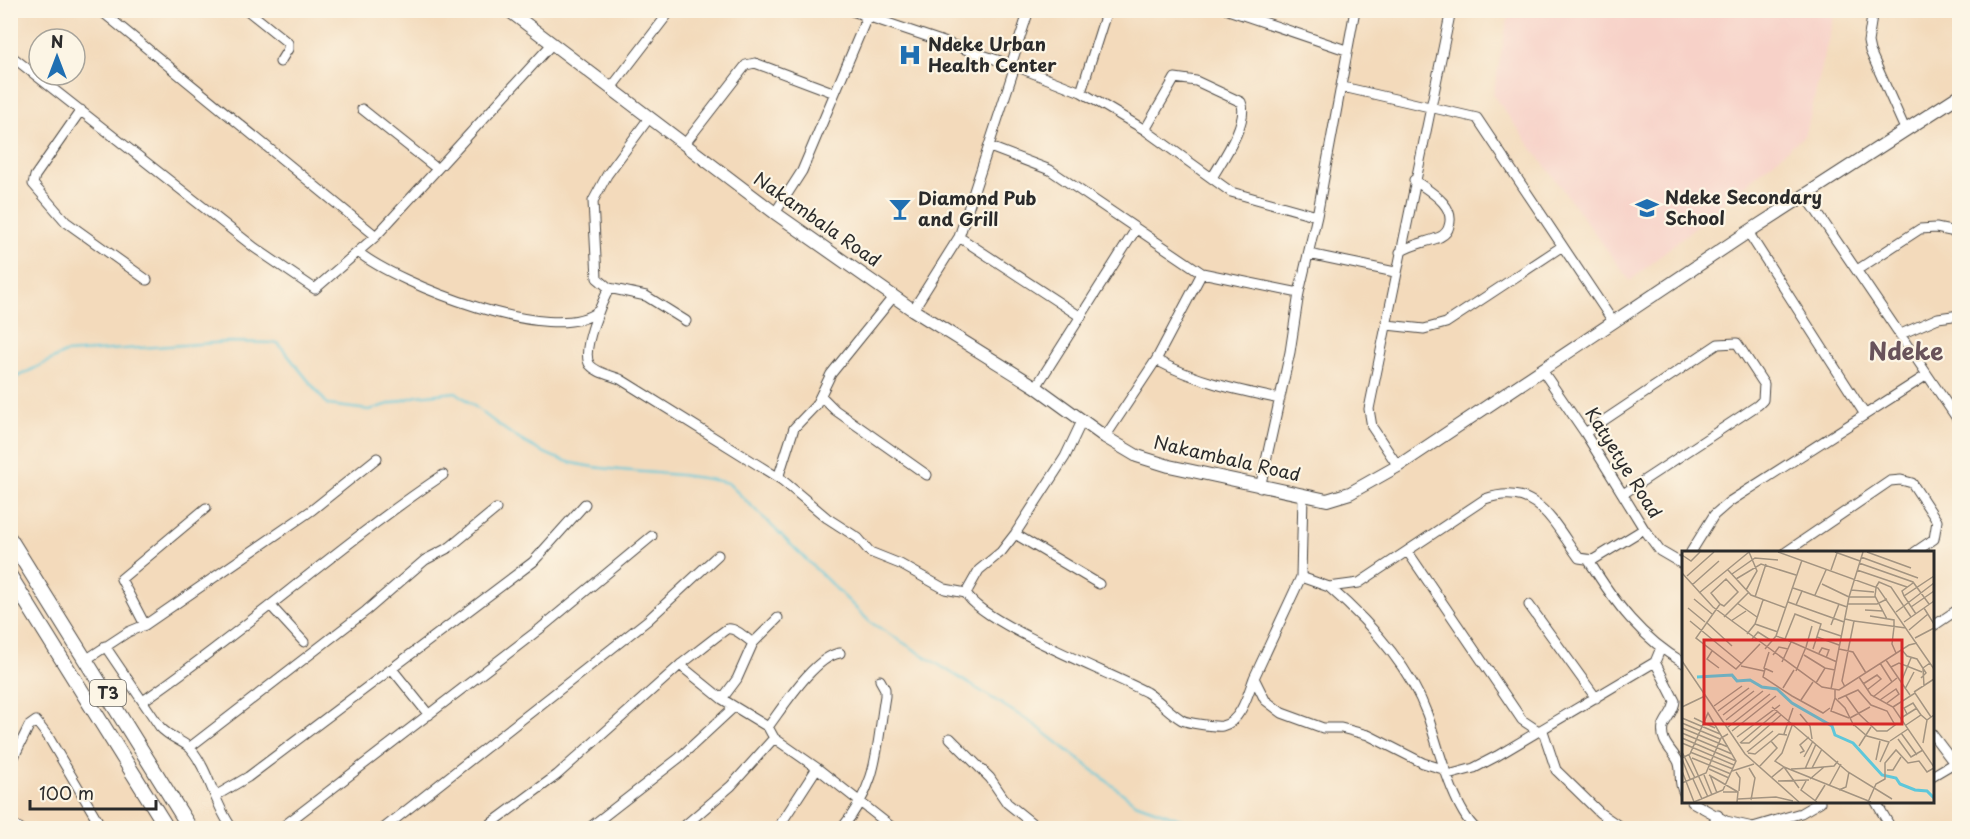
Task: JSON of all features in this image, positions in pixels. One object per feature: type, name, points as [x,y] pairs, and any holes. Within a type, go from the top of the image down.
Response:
[{"type":"highway","name":"T3","points":[[10,539],[17,560],[87,659],[190,828]]},
{"type":"highway","name":"T3","points":[[12,580],[167,828]]},
{"type":"main road","name":"Nakambala Road","points":[[508,10],[776,213],[913,310],[1036,387],[1104,437],[1137,456],[1169,466],[1260,488],[1327,500],[1338,498],[1398,466],[1748,232],[1959,95]]},
{"type":"street","points":[[100,10],[376,236]]},
{"type":"street","points":[[247,10],[288,43],[288,49],[280,62]]},
{"type":"street","points":[[611,88],[671,10]]},
{"type":"street","points":[[849,10],[1013,66],[1081,92],[1145,130],[1231,192],[1317,216]]},
{"type":"street","points":[[913,310],[959,237],[970,197],[990,147],[1029,10]]},
{"type":"street","points":[[1081,92],[1107,10]]},
{"type":"street","points":[[1228,10],[1346,50]]},
{"type":"street","points":[[1260,488],[1343,87],[1346,50],[1355,10]]},
{"type":"street","points":[[1398,466],[1369,419],[1395,272],[1451,10]]},
{"type":"street","points":[[1873,10],[1868,42],[1870,51],[1905,129]]},
{"type":"street","points":[[776,213],[802,171],[867,18]]},
{"type":"street","points":[[10,55],[255,248],[310,288],[319,286],[376,236],[435,168],[552,44]]},
{"type":"street","points":[[684,145],[746,65],[755,63],[835,93]]},
{"type":"street","points":[[1145,130],[1174,78],[1196,81],[1241,102],[1243,110],[1236,136],[1212,178]]},
{"type":"street","points":[[1343,87],[1477,118],[1561,247],[1614,323]]},
{"type":"street","points":[[362,109],[435,168]]},
{"type":"street","points":[[81,110],[34,176],[33,184],[66,222],[147,280]]},
{"type":"street","points":[[649,118],[607,175],[593,201],[597,278],[609,288],[646,296],[686,321]]},
{"type":"street","points":[[990,147],[1050,170],[1202,273],[1299,293]]},
{"type":"street","points":[[1400,252],[1416,242],[1441,237],[1448,230],[1450,219],[1447,207],[1414,180]]},
{"type":"street","points":[[1806,196],[1927,375],[1956,411],[1959,423]]},
{"type":"street","points":[[1857,270],[1920,229],[1936,228],[1959,233]]},
{"type":"street","points":[[1036,387],[1136,229]]},
{"type":"street","points":[[1748,232],[1864,413]]},
{"type":"street","points":[[959,237],[1081,316]]},
{"type":"street","points":[[1387,325],[1424,329],[1446,323],[1561,247]]},
{"type":"street","points":[[358,252],[376,266],[465,305],[516,315],[568,321],[588,319],[598,311]]},
{"type":"street","points":[[1309,254],[1395,272]]},
{"type":"street","points":[[1104,437],[1156,360],[1202,273]]},
{"type":"street","points":[[609,288],[598,311],[587,353],[587,360],[595,370],[637,389],[782,480],[827,518],[858,538],[870,552],[900,564],[945,589],[966,593]]},
{"type":"street","points":[[782,480],[779,475],[782,462],[794,428],[816,405],[831,374],[894,296]]},
{"type":"street","points":[[1901,334],[1938,318],[1959,315]]},
{"type":"street","points":[[1585,433],[1718,344],[1737,343],[1764,384],[1763,400],[1758,405],[1623,494]]},
{"type":"street","points":[[1156,360],[1183,374],[1208,383],[1280,399]]},
{"type":"street","name":"Katyetye Road","points":[[1542,370],[1585,433],[1644,529],[1660,551],[1682,564]]},
{"type":"street","points":[[1692,551],[1714,515],[1728,502],[1864,413],[1927,375]]},
{"type":"street","points":[[821,396],[835,410],[927,475]]},
{"type":"street","points":[[1083,421],[1065,456],[1015,534],[1001,552],[979,570],[966,593],[968,599],[987,612],[1076,661],[1147,693],[1185,722],[1212,727],[1228,724],[1244,705],[1254,678],[1301,577],[1303,495]]},
{"type":"street","points":[[87,659],[105,646],[145,625],[312,510],[377,458]]},
{"type":"street","points":[[143,701],[271,606],[386,515],[443,475]]},
{"type":"street","points":[[1787,551],[1890,482],[1901,480],[1912,483],[1937,521],[1934,539],[1916,551]]},
{"type":"street","points":[[1301,577],[1329,586],[1359,583],[1485,499],[1511,496],[1528,498],[1539,503],[1579,558],[1589,561],[1625,616],[1660,650],[1682,662]]},
{"type":"street","points":[[217,795],[248,777],[533,562],[585,504]]},
{"type":"street","points":[[145,625],[121,579],[206,508]]},
{"type":"street","points":[[190,747],[366,611],[425,560],[450,547],[496,509]]},
{"type":"street","points":[[1589,561],[1644,529]]},
{"type":"street","points":[[1015,534],[1099,584]]},
{"type":"street","points":[[281,828],[541,628],[652,536]]},
{"type":"street","points":[[1408,552],[1522,720],[1540,730],[1556,770],[1600,813],[1622,828]]},
{"type":"street","points":[[384,828],[648,620],[718,555]]},
{"type":"street","points":[[1329,586],[1349,605],[1403,670],[1427,713],[1433,740],[1469,822],[1475,828]]},
{"type":"street","points":[[1529,605],[1596,698]]},
{"type":"street","points":[[271,606],[304,642]]},
{"type":"street","points":[[1934,626],[1959,608]]},
{"type":"street","points":[[722,699],[737,678],[753,643],[778,618]]},
{"type":"street","points":[[485,828],[557,775],[680,664],[728,629],[753,643]]},
{"type":"street","points":[[105,646],[169,736],[190,747],[217,795],[219,808],[232,828]]},
{"type":"street","points":[[1254,678],[1265,700],[1282,713],[1323,728],[1341,728],[1368,735],[1447,773],[1474,768],[1596,698],[1655,662],[1660,650]]},
{"type":"street","points":[[768,727],[807,677],[826,658],[840,653]]},
{"type":"street","points":[[1655,662],[1675,701],[1663,734],[1666,745],[1680,766],[1679,785],[1682,792]]},
{"type":"street","points":[[680,664],[722,699],[768,727],[774,738],[818,768],[860,803],[878,824],[893,828]]},
{"type":"street","points":[[392,669],[429,715]]},
{"type":"street","points":[[842,828],[860,803],[873,777],[885,696],[885,689],[880,680]]},
{"type":"street","points":[[589,828],[679,758],[734,707]]},
{"type":"street","points":[[10,765],[29,726],[36,721],[102,828]]},
{"type":"street","points":[[1934,737],[1957,767],[1934,775]]},
{"type":"street","points":[[682,828],[731,786],[774,738]]},
{"type":"street","points":[[950,738],[990,778],[1007,803],[1038,828]]},
{"type":"street","points":[[778,828],[818,768]]},
{"type":"street","points":[[1696,803],[1726,821],[1753,827],[1801,813],[1817,803]]},
{"type":"street","points":[[1880,803],[1891,828]]},
{"type":"street","points":[[1710,828],[1718,815]]},
{"type":"street","points":[[10,824],[20,828]]},
{"type":"shaded area","name":"Ndeke Secondary School","points":[[1509,10],[1835,11],[1806,134],[1630,281],[1493,95]]},
{"type":"waterway","points":[[10,374],[17,377],[65,353],[228,342],[278,343],[328,405],[369,410],[417,396],[456,392],[515,436],[564,461],[600,468],[691,476],[728,483],[870,622],[1035,725],[1135,803],[1205,828]]},
{"type":"place","name":"Ndeke Urban Health Center","points":[[910,55]]},
{"type":"place","name":"Ndeke Secondary School","points":[[1647,208]]},
{"type":"place","name":"Diamond Pub and Grill","points":[[900,209]]},
{"type":"district","name":"Ndeke","points":[[1906,352]]}]
